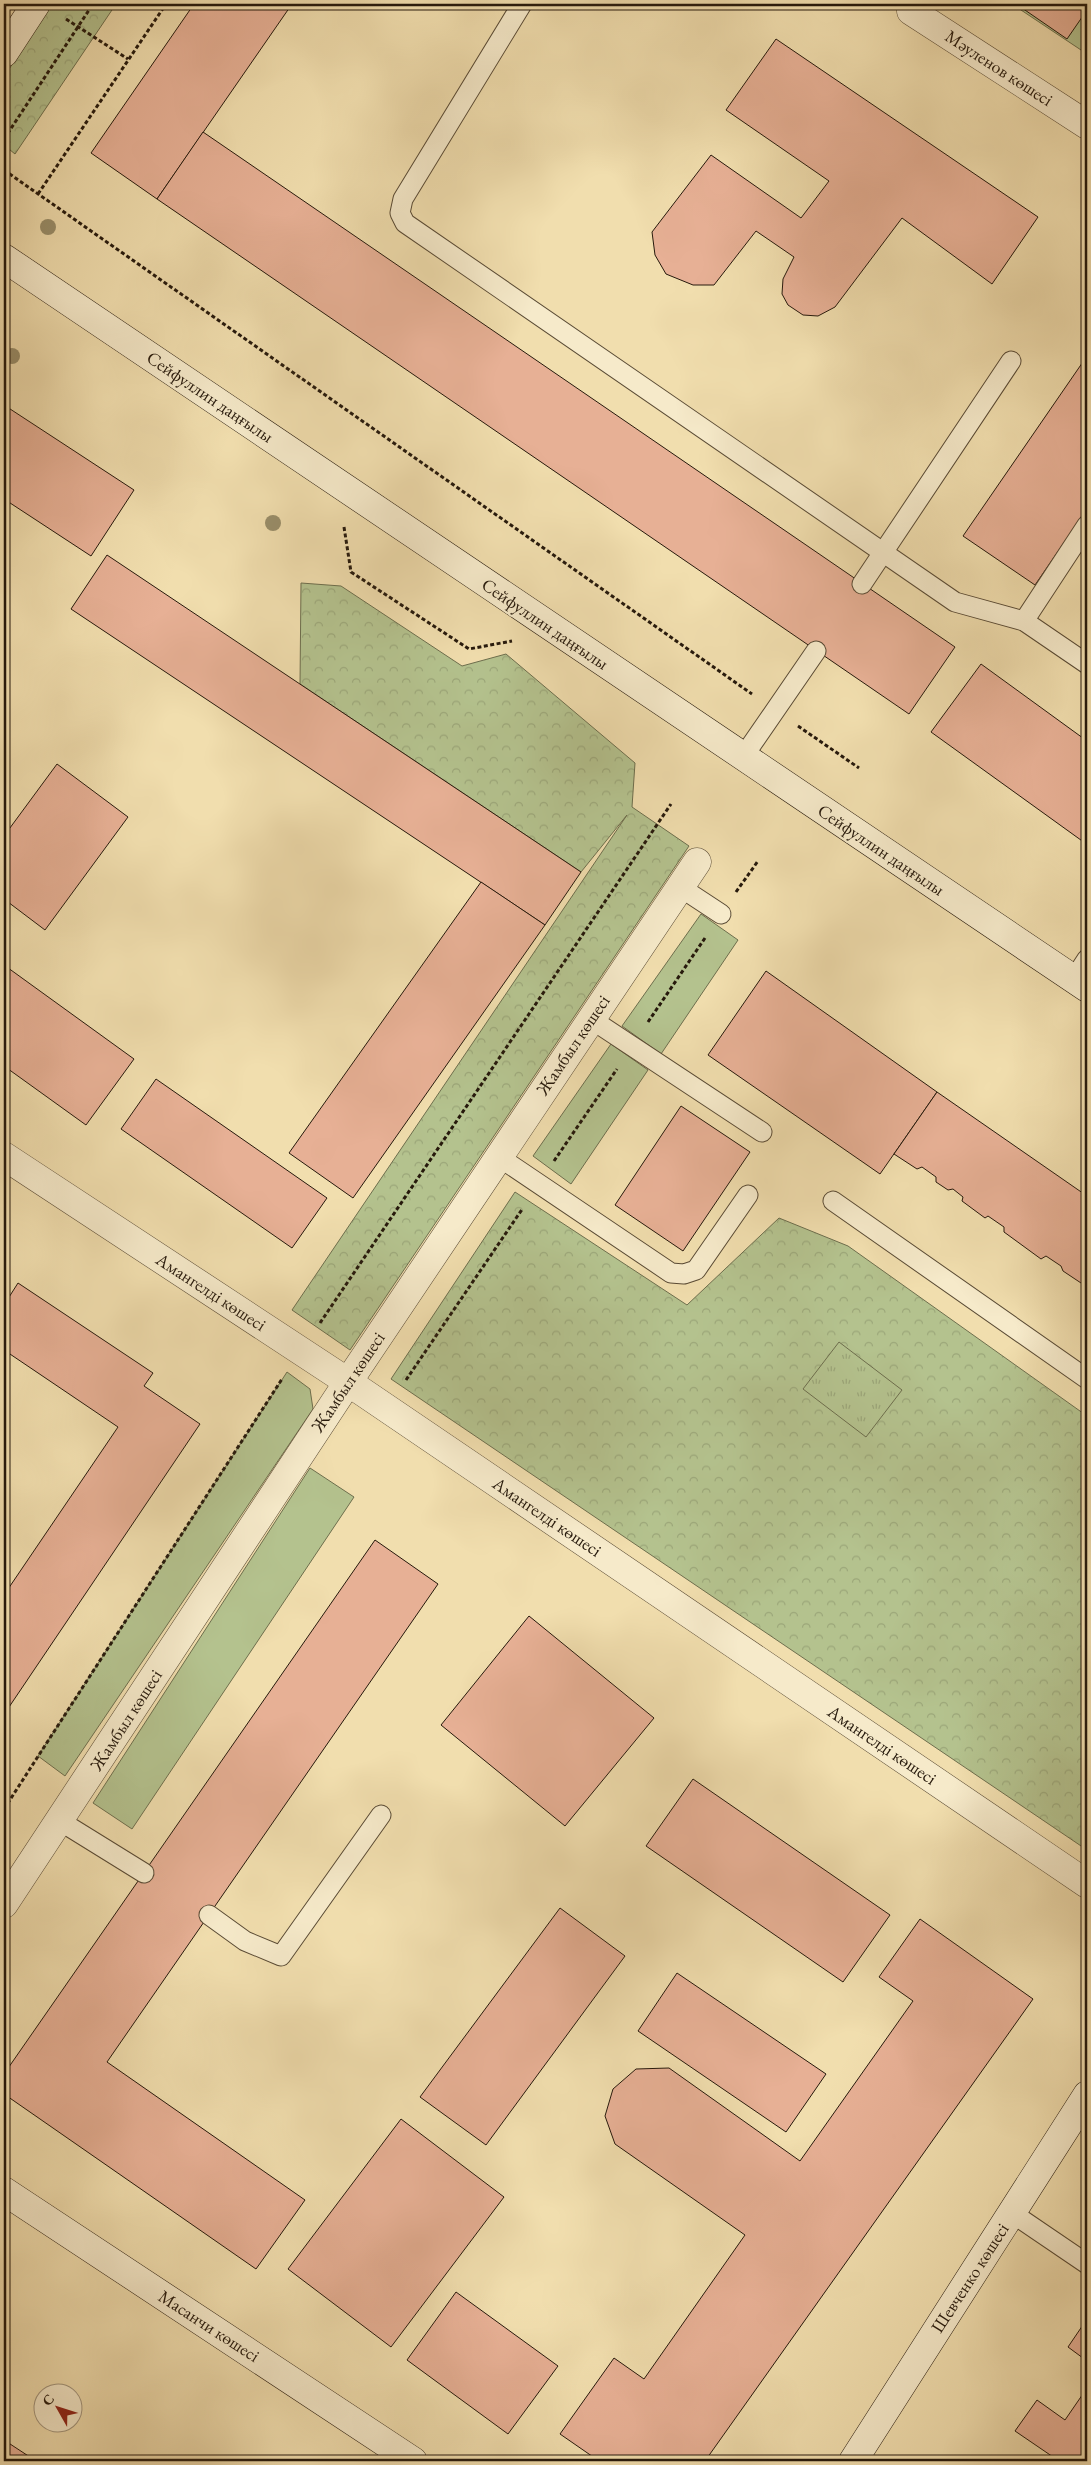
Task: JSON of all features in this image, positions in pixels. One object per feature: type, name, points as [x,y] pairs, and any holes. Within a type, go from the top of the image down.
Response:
[{"type":"street","points":[[4,53],[36,4]]},
{"type":"street","name":"Мәуленов көшесі","points":[[911,11],[1086,119]]},
{"type":"street","name":"Сейфуллин даңғылы","points":[[4,258],[743,757],[1083,975]]},
{"type":"street","name":"Жамбыл көшесі","points":[[4,1904],[348,1382],[696,862]]},
{"type":"street","name":"Амангелді көшесі","points":[[4,1156],[387,1408],[1087,1884]]},
{"type":"street","name":"Шевченко көшесі","points":[[854,2461],[1087,2095]]},
{"type":"street","name":"Масанчи көшесі","points":[[4,2191],[413,2461]]},
{"type":"lane","points":[[522,4],[403,200],[400,213],[405,223],[955,602],[1024,621],[1087,664]]},
{"type":"lane","points":[[862,584],[1011,361]]},
{"type":"lane","points":[[1024,621],[1087,525]]},
{"type":"lane","points":[[743,757],[816,651]]},
{"type":"lane","points":[[680,887],[721,914]]},
{"type":"lane","points":[[591,1019],[762,1132]]},
{"type":"lane","points":[[499,1157],[671,1273],[684,1274],[696,1270],[748,1195]]},
{"type":"lane","points":[[833,1201],[1087,1379]]},
{"type":"lane","points":[[209,1915],[245,1941],[281,1956],[381,1815]]},
{"type":"lane","points":[[60,1821],[144,1873]]},
{"type":"lane","points":[[1012,2213],[1087,2264]]},
{"type":"path","points":[[4,139],[93,4]]},
{"type":"path","points":[[38,194],[166,4]]},
{"type":"path","points":[[64,18],[128,60]]},
{"type":"path","points":[[4,170],[859,768]]},
{"type":"path","points":[[337,483],[350,572],[468,649],[557,632]]},
{"type":"path","points":[[319,1324],[671,804]]},
{"type":"path","points":[[387,1408],[758,860]]},
{"type":"path","points":[[4,1809],[287,1372]]},
{"type":"green space","points":[[51,4],[116,4],[15,154],[4,145],[4,77]]},
{"type":"green space","points":[[1012,4],[1087,4],[1087,54]]},
{"type":"green space","points":[[301,583],[341,586],[462,666],[506,654],[635,763],[632,807],[689,846],[350,1350],[292,1310],[627,815],[581,872],[300,684]]},
{"type":"green space","points":[[701,914],[738,940],[661,1054],[622,1026]]},
{"type":"green space","points":[[611,1044],[648,1070],[571,1184],[533,1156]]},
{"type":"green space","points":[[515,1192],[687,1305],[779,1218],[848,1246],[1087,1416],[1087,1850],[391,1379]]},
{"type":"green space","points":[[839,1342],[902,1390],[866,1437],[803,1389]]},
{"type":"green space","points":[[287,1372],[310,1389],[313,1409],[65,1776],[38,1756]]},
{"type":"green space","points":[[310,1468],[354,1497],[132,1829],[93,1803]]},
{"type":"building","points":[[194,4],[292,4],[157,199],[91,153]]},
{"type":"building","points":[[1025,4],[1087,4],[1087,10],[1067,39],[1022,8]]},
{"type":"building","points":[[776,39],[1038,217],[992,284],[902,218],[835,307],[818,316],[803,315],[788,305],[782,294],[783,279],[794,257],[756,231],[714,285],[693,285],[666,274],[655,255],[652,232],[711,155],[801,218],[829,181],[726,110]]},
{"type":"building","points":[[203,132],[955,647],[909,714],[157,199]]},
{"type":"building","points":[[1087,356],[1087,509],[1035,585],[963,536]]},
{"type":"building","points":[[4,405],[134,490],[91,556],[4,499]]},
{"type":"building","points":[[107,555],[581,872],[545,925],[71,609]]},
{"type":"building","points":[[981,664],[1087,741],[1087,840],[1085,843],[931,732]]},
{"type":"building","points":[[57,764],[128,817],[45,930],[4,899],[4,836]]},
{"type":"building","points":[[481,882],[545,925],[353,1198],[289,1153]]},
{"type":"building","points":[[4,965],[134,1059],[86,1125],[4,1066]]},
{"type":"building","points":[[766,971],[937,1092],[880,1174],[708,1055]]},
{"type":"building","points":[[156,1079],[327,1198],[292,1248],[121,1129]]},
{"type":"building","points":[[937,1092],[1087,1196],[1087,1287],[1063,1271],[1061,1266],[1046,1256],[1041,1259],[1004,1232],[1004,1227],[988,1216],[985,1218],[962,1201],[963,1197],[953,1189],[948,1190],[936,1182],[936,1177],[922,1167],[917,1169],[894,1154]]},
{"type":"building","points":[[681,1106],[750,1152],[683,1251],[615,1205]]},
{"type":"building","points":[[18,1283],[153,1373],[144,1386],[200,1424],[7,1710],[4,1707],[4,1595],[118,1427],[4,1350],[4,1305]]},
{"type":"building","points":[[375,1540],[438,1584],[107,2062],[305,2200],[256,2269],[4,2094],[4,2074]]},
{"type":"building","points":[[529,1616],[654,1718],[565,1826],[441,1725]]},
{"type":"building","points":[[693,1779],[890,1915],[843,1982],[646,1846]]},
{"type":"building","points":[[560,1908],[625,1956],[486,2145],[420,2097]]},
{"type":"building","points":[[920,1919],[1033,1999],[705,2461],[599,2461],[560,2434],[614,2358],[644,2379],[745,2235],[615,2144],[605,2116],[613,2089],[636,2069],[669,2068],[800,2161],[913,2001],[879,1977]]},
{"type":"building","points":[[677,1973],[826,2074],[786,2132],[638,2031]]},
{"type":"building","points":[[401,2119],[504,2197],[391,2347],[288,2269]]},
{"type":"building","points":[[456,2292],[558,2366],[508,2434],[407,2360]]},
{"type":"building","points":[[1087,2319],[1087,2361],[1068,2347]]},
{"type":"building","points":[[1087,2388],[1087,2461],[1059,2461],[1015,2431],[1037,2400],[1065,2420]]},
{"type":"building","points":[[4,2440],[36,2461],[4,2461]]}]
